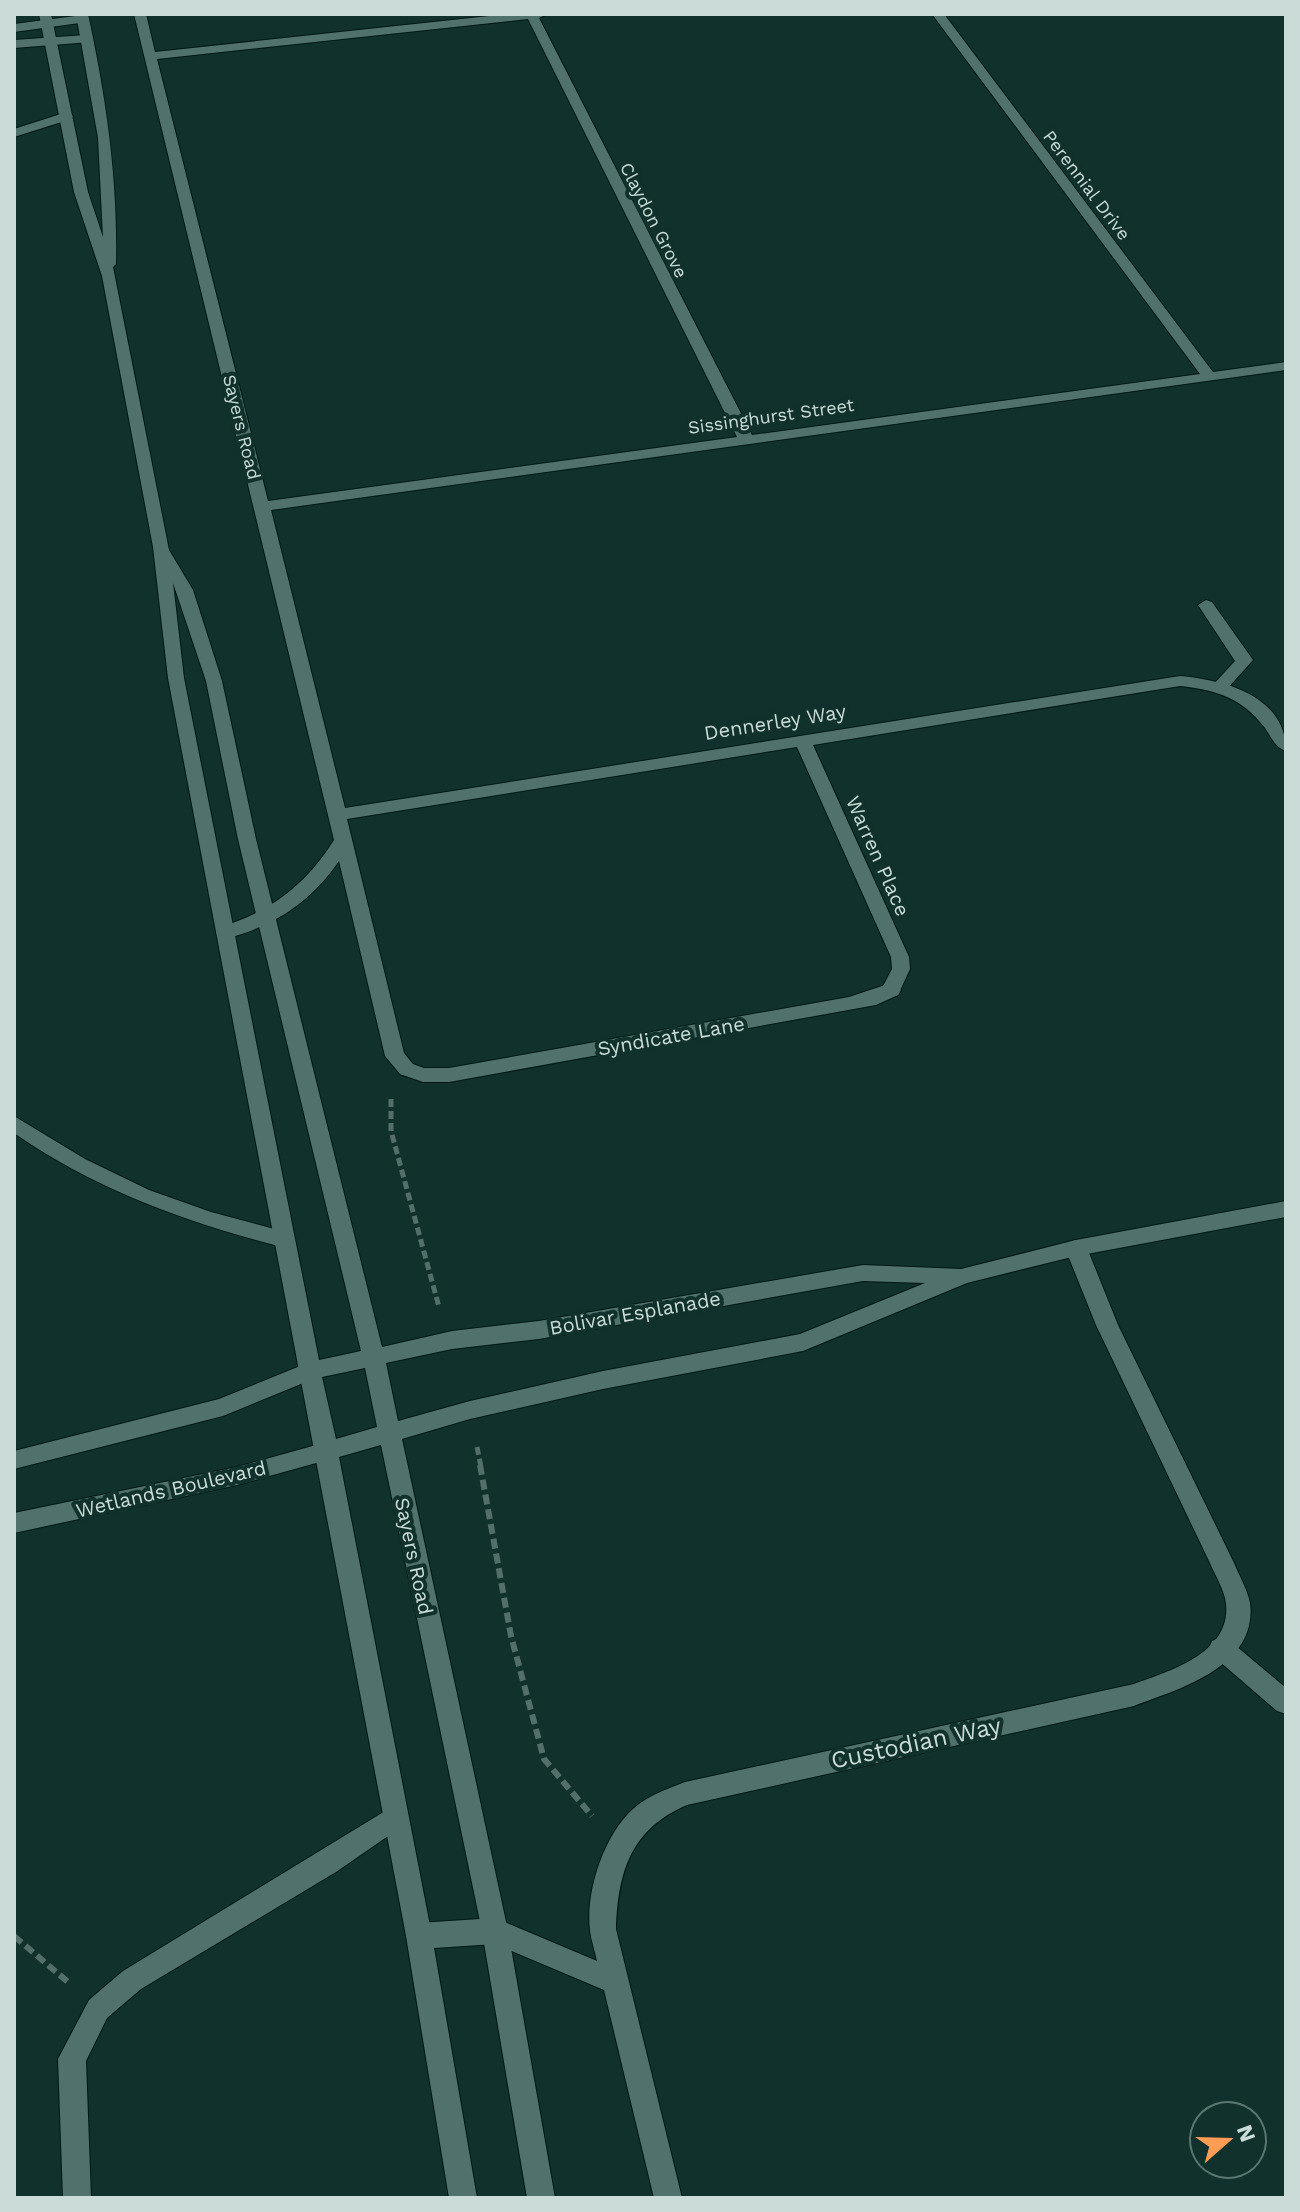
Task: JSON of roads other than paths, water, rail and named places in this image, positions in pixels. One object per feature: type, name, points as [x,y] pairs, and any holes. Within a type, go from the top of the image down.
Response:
[{"type":"street","name":"Sayers Road","points":[[140,14],[395,1056],[407,1069],[423,1075],[449,1075]]},
{"type":"street","points":[[150,56],[541,14]]},
{"type":"street","name":"Perennial Drive","points":[[938,14],[1209,376]]},
{"type":"street","name":"Claydon Grove","points":[[532,15],[746,439]]},
{"type":"street","name":"Sayers Road","points":[[82,16],[99,102],[111,208],[109,276]]},
{"type":"street","points":[[14,28],[46,19],[82,16]]},
{"type":"street","name":"Sayers Road","points":[[46,19],[81,192],[109,276],[161,547],[176,678],[419,1936],[463,2198]]},
{"type":"street","points":[[14,44],[86,39]]},
{"type":"street","points":[[14,133],[67,116]]},
{"type":"street","name":"Sissinghurst Street","points":[[262,507],[1286,366]]},
{"type":"street","name":"Sayers Road","points":[[161,547],[185,590],[214,681],[266,918],[373,1355],[495,1931],[541,2198]]},
{"type":"street","points":[[1206,605],[1245,660],[1220,686]]},
{"type":"street","name":"Dennerley Way","points":[[337,815],[1180,681],[1220,686],[1242,695],[1260,707],[1286,746]]},
{"type":"street","name":"Warren Place","points":[[802,740],[900,957],[901,969],[891,990]]},
{"type":"street","points":[[225,933],[252,926],[302,896],[314,885],[343,841]]},
{"type":"street","name":"Syndicate Lane","points":[[449,1075],[849,1004],[876,998],[891,990]]},
{"type":"street","points":[[14,1123],[57,1154],[133,1194],[212,1222],[282,1239]]},
{"type":"street","name":"Bolivar Esplanade","points":[[327,1451],[470,1410],[603,1380],[803,1342],[963,1276],[1076,1248],[1286,1209]]},
{"type":"street","name":"Custodian Way","points":[[615,1981],[603,1929],[610,1868],[646,1813],[685,1794],[1134,1695],[1184,1679],[1205,1665],[1235,1631],[1238,1603],[1107,1325],[1076,1248]]},
{"type":"street","name":"Bolivar Esplanade","points":[[310,1371],[452,1340],[539,1330],[863,1273],[963,1276]]},
{"type":"street","points":[[14,1460],[223,1407],[310,1371]]},
{"type":"street","name":"Wetlands Boulevard","points":[[14,1523],[237,1476],[327,1451]]},
{"type":"street","points":[[1221,1648],[1286,1703]]},
{"type":"street","points":[[77,2198],[72,2059],[98,2009],[132,1980],[327,1863],[395,1817]]},
{"type":"street","points":[[419,1936],[495,1931],[615,1981],[668,2198]]}]
